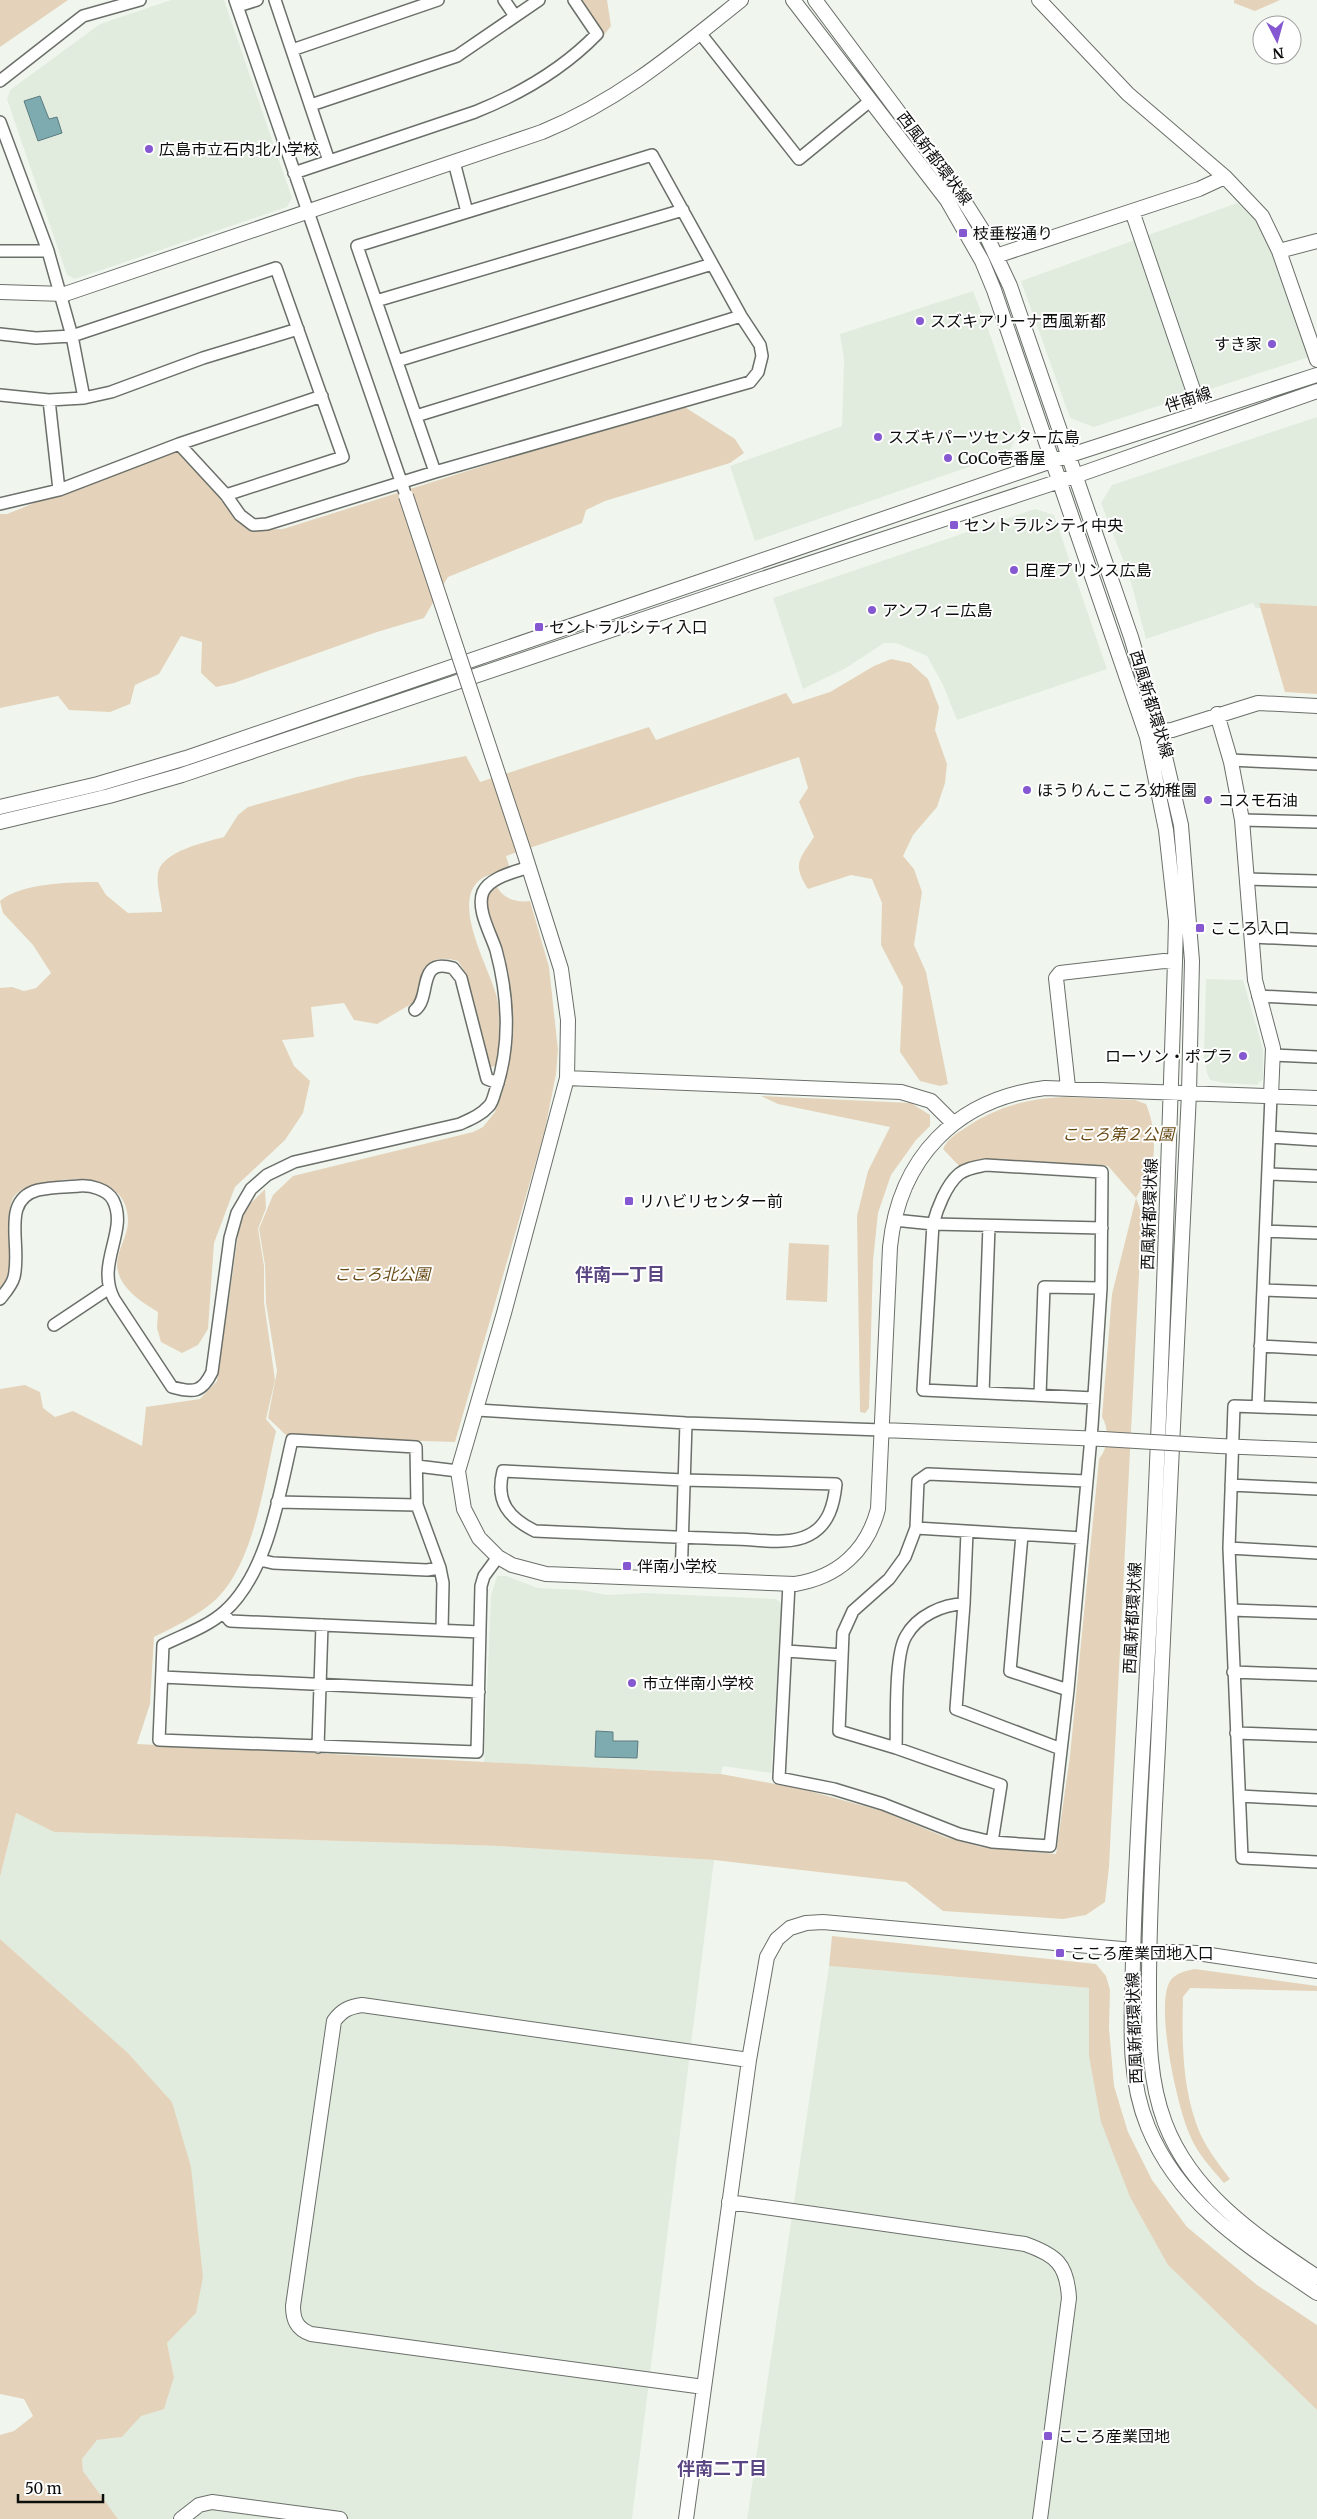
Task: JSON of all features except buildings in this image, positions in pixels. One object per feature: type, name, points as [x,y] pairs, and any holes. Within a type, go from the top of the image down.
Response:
[{"type":"street","points":[[0,81],[83,16],[140,0]]},
{"type":"street","points":[[257,0],[237,3],[404,490],[529,867],[556,951],[564,987],[568,1020],[567,1078],[477,1410],[458,1470],[460,1495],[471,1525],[479,1538],[498,1557],[526,1571],[546,1574],[788,1584],[808,1582],[833,1572],[854,1556],[862,1545],[874,1522],[878,1509],[890,1247],[894,1220],[903,1188],[913,1170],[937,1138],[974,1109],[1005,1096],[1045,1088],[1068,1087],[1317,1098]]},
{"type":"street","points":[[275,0],[329,161]]},
{"type":"street","points":[[292,50],[438,0]]},
{"type":"street","points":[[504,0],[515,16]]},
{"type":"street","points":[[310,105],[457,56],[539,0]]},
{"type":"street","points":[[294,173],[481,110],[542,78],[570,59],[597,34],[574,0]]},
{"type":"street","points":[[0,292],[60,294],[542,132],[588,112],[630,87],[741,0]]},
{"type":"street","name":"西風新都環状線","points":[[793,0],[947,200],[982,260],[994,290],[1147,737],[1166,830],[1176,921],[1150,1616],[1133,1950],[1131,2054],[1136,2092],[1149,2129],[1168,2163],[1188,2191],[1221,2226],[1317,2293]]},
{"type":"street","name":"西風新都環状線","points":[[815,0],[959,193],[988,238],[1010,286],[1131,637],[1159,731],[1181,825],[1190,912],[1192,961],[1189,1093],[1149,1951],[1149,2052],[1154,2090],[1166,2125],[1181,2155],[1206,2190],[1234,2218],[1317,2277]]},
{"type":"street","points":[[1039,0],[1128,94],[1225,177],[1262,216],[1279,251],[1317,360]]},
{"type":"street","points":[[700,33],[799,158],[870,101]]},
{"type":"street","points":[[0,122],[48,251],[72,336],[84,398]]},
{"type":"street","points":[[179,444],[226,495],[240,515],[253,526],[404,490],[435,472],[750,382],[758,372],[762,356],[760,345],[741,316],[652,155],[357,246],[435,472]]},
{"type":"street","points":[[454,162],[467,212]]},
{"type":"street","points":[[996,256],[1199,189],[1225,177]]},
{"type":"street","points":[[376,302],[683,210]]},
{"type":"street","points":[[1132,211],[1201,413]]},
{"type":"street","points":[[1279,251],[1317,241]]},
{"type":"street","points":[[0,251],[48,251]]},
{"type":"street","points":[[397,361],[712,264]]},
{"type":"street","points":[[0,334],[36,338],[72,336],[276,268],[343,457],[226,495]]},
{"type":"street","points":[[416,416],[741,316]]},
{"type":"street","points":[[0,395],[49,400],[84,398],[111,392],[203,358],[298,329]]},
{"type":"street","name":"伴南線","points":[[0,807],[98,784],[186,758],[1052,461],[1317,375]]},
{"type":"street","points":[[0,822],[109,796],[182,775],[1075,476],[1317,391]]},
{"type":"street","points":[[0,504],[58,490],[179,444],[322,396]]},
{"type":"street","points":[[49,400],[58,490]]},
{"type":"street","points":[[1159,731],[1172,730],[1217,714],[1258,703],[1317,706]]},
{"type":"street","points":[[1217,714],[1230,760],[1242,820],[1251,937],[1258,996],[1271,1035],[1273,1055],[1258,1407]]},
{"type":"street","points":[[1230,760],[1317,764]]},
{"type":"street","points":[[1242,820],[1317,822]]},
{"type":"street","points":[[0,1300],[14,1279],[16,1264],[10,1217],[14,1202],[24,1194],[38,1190],[83,1186],[100,1189],[112,1198],[117,1211],[118,1228],[109,1254],[108,1288],[126,1320],[172,1387],[186,1391],[198,1390],[207,1383],[212,1372],[230,1238],[237,1213],[251,1189],[266,1176],[294,1162],[460,1124],[477,1117],[491,1105],[498,1083],[506,1036],[504,990],[495,949],[483,912],[482,896],[490,883],[529,867]]},
{"type":"street","points":[[1247,879],[1317,881]]},
{"type":"street","points":[[1251,937],[1317,940]]},
{"type":"street","points":[[1068,1087],[1056,978],[1060,973],[1164,961],[1175,962]]},
{"type":"street","points":[[416,1010],[424,998],[424,982],[428,974],[438,967],[453,968],[461,978],[488,1079],[498,1083]]},
{"type":"street","points":[[1258,996],[1317,999]]},
{"type":"street","points":[[1273,1055],[1317,1057]]},
{"type":"street","points":[[567,1078],[901,1092],[921,1097],[931,1102],[953,1124]]},
{"type":"street","points":[[1270,1137],[1317,1140]]},
{"type":"street","points":[[788,1584],[787,1651],[779,1778],[834,1789],[883,1804],[960,1834],[992,1842],[1050,1846],[1068,1690],[1086,1481],[1097,1439],[1094,1398],[1101,1288],[1102,1172],[986,1166],[970,1168],[958,1175],[937,1209],[933,1224],[923,1390],[1094,1398]]},
{"type":"street","points":[[1268,1174],[1317,1176]]},
{"type":"street","points":[[894,1220],[933,1224],[1102,1228]]},
{"type":"street","points":[[983,1393],[989,1226]]},
{"type":"street","points":[[1266,1231],[1317,1233]]},
{"type":"street","points":[[1040,1395],[1044,1287],[1101,1288]]},
{"type":"street","points":[[54,1325],[108,1288]]},
{"type":"street","points":[[1263,1290],[1317,1292]]},
{"type":"street","points":[[1260,1346],[1317,1349]]},
{"type":"street","points":[[1317,1409],[1234,1406],[1225,1446],[1231,1485],[1229,1548],[1242,1858],[1317,1862]]},
{"type":"street","points":[[477,1410],[686,1423],[1097,1439],[1317,1450]]},
{"type":"street","points":[[681,1580],[686,1423]]},
{"type":"street","points":[[442,1630],[443,1584],[440,1568],[417,1506],[416,1447],[292,1440],[260,1560],[235,1600],[223,1613],[163,1645],[159,1740],[477,1752],[481,1586],[484,1576],[498,1557]]},
{"type":"street","points":[[417,1466],[458,1470]]},
{"type":"street","points":[[503,1471],[683,1480],[836,1484],[834,1504],[825,1522],[809,1535],[788,1540],[681,1538],[535,1531],[516,1522],[504,1505],[500,1483],[503,1471]]},
{"type":"street","points":[[992,1842],[1001,1785],[896,1748],[839,1731],[843,1633],[853,1612],[889,1579],[905,1557],[916,1528],[918,1481],[928,1474],[1086,1481]]},
{"type":"street","points":[[1231,1485],[1317,1489]]},
{"type":"street","points":[[277,1502],[417,1506]]},
{"type":"street","points":[[916,1528],[1082,1538]]},
{"type":"street","points":[[967,1532],[956,1709],[1061,1749]]},
{"type":"street","points":[[1022,1535],[1010,1671],[1068,1690]]},
{"type":"street","points":[[1229,1548],[1317,1553]]},
{"type":"street","points":[[260,1560],[273,1564],[417,1570],[440,1568]]},
{"type":"street","points":[[896,1748],[900,1653],[905,1637],[915,1623],[932,1612],[953,1604],[964,1604]]},
{"type":"street","points":[[1232,1610],[1317,1612]]},
{"type":"street","points":[[223,1613],[230,1621],[480,1632]]},
{"type":"street","points":[[318,1747],[322,1625]]},
{"type":"street","points":[[787,1651],[842,1655]]},
{"type":"street","points":[[1234,1672],[1317,1674]]},
{"type":"street","points":[[162,1677],[320,1686],[479,1692]]},
{"type":"street","points":[[1236,1733],[1317,1736]]},
{"type":"street","points":[[1240,1796],[1317,1800]]},
{"type":"street","points":[[686,2519],[749,2060],[767,1957],[777,1939],[790,1928],[806,1923],[833,1923],[1133,1950],[1197,1953],[1317,1971]]},
{"type":"street","points":[[704,2386],[311,2334],[302,2331],[297,2324],[293,2317],[293,2306],[334,2022],[341,2012],[352,2006],[362,2005],[749,2060]]},
{"type":"street","points":[[729,2202],[1025,2244],[1046,2252],[1059,2262],[1068,2278],[1069,2298],[1040,2519]]},
{"type":"street","points":[[181,2519],[199,2505],[212,2502],[340,2519]]},
{"type":"shaded area","name":"広島市立石内北小学校","points":[[171,0],[224,0],[292,198],[287,207],[75,279],[67,275],[7,99],[10,90],[100,24]]},
{"type":"shaded area","points":[[1237,203],[1255,217],[1267,239],[1305,326],[1312,356],[1094,427],[1070,418],[1021,281]]},
{"type":"shaded area","points":[[973,291],[991,337],[1023,433],[1016,436],[1009,453],[755,541],[730,466],[842,426],[844,359],[840,334]]},
{"type":"shaded area","points":[[1317,417],[1317,610],[1256,608],[1253,603],[1146,639],[1129,575],[1101,503],[1112,485]]},
{"type":"shaded area","points":[[1035,509],[1054,515],[1107,669],[957,720],[943,685],[927,656],[896,643],[884,643],[846,668],[803,689],[773,598]]},
{"type":"shaded area","points":[[1206,979],[1243,980],[1263,1049],[1263,1079],[1257,1085],[1224,1083],[1210,1080],[1204,1057]]},
{"type":"shaded area","name":"市立伴南小学校","points":[[497,1576],[506,1576],[538,1588],[581,1590],[607,1595],[645,1593],[776,1599],[782,1604],[771,1773],[723,1766],[721,1774],[484,1762],[491,1596]]},
{"type":"shaded area","points":[[16,1813],[55,1832],[498,1846],[714,1860],[632,2519],[118,2519],[83,2471],[82,2459],[97,2440],[122,2437],[174,2377],[167,2343],[196,2313],[172,2102],[128,2053],[0,1939],[0,1877]]},
{"type":"shaded area","points":[[829,1966],[1090,1988],[1089,2056],[1168,2265],[1317,2410],[1317,2519],[747,2519]]},
{"type":"green space","points":[[0,0],[68,0],[0,47]]},
{"type":"green space","points":[[581,0],[607,0],[611,26],[604,35]]},
{"type":"green space","points":[[1234,0],[1280,0],[1255,11],[1234,3]]},
{"type":"green space","points":[[680,404],[735,439],[744,453],[730,463],[605,501],[586,510],[582,523],[448,577],[424,618],[377,632],[234,683],[216,687],[201,673],[202,642],[181,636],[159,674],[135,685],[130,704],[110,712],[69,710],[58,696],[0,708],[0,514],[7,514],[173,447],[213,479],[254,530],[283,529]]},
{"type":"green space","points":[[1259,603],[1317,606],[1317,694],[1285,692]]},
{"type":"green space","points":[[891,659],[910,663],[928,679],[939,707],[935,730],[947,764],[945,783],[937,807],[913,835],[903,856],[914,869],[922,892],[914,945],[926,972],[948,1084],[940,1086],[920,1081],[900,1052],[903,987],[881,945],[882,903],[872,879],[851,875],[808,889],[803,881],[799,862],[814,837],[799,802],[808,788],[799,757],[506,856],[510,869],[481,879],[472,890],[469,903],[470,919],[497,998],[500,1023],[495,1066],[490,1067],[485,1056],[467,976],[458,961],[438,959],[431,962],[422,973],[418,1000],[377,1024],[354,1020],[344,1003],[311,1007],[314,1037],[282,1040],[294,1066],[310,1081],[303,1113],[285,1140],[235,1187],[214,1243],[208,1329],[198,1345],[182,1353],[161,1342],[157,1328],[158,1312],[132,1293],[121,1280],[118,1273],[117,1259],[128,1227],[126,1208],[121,1197],[104,1184],[81,1179],[69,1179],[27,1187],[17,1193],[13,1198],[10,1209],[10,1265],[7,1277],[0,1289],[0,988],[12,987],[24,991],[36,988],[51,973],[33,945],[3,913],[0,901],[20,890],[33,887],[61,883],[98,882],[106,895],[128,913],[162,912],[158,887],[158,873],[161,865],[176,853],[224,837],[238,815],[248,807],[357,777],[466,756],[480,782],[649,727],[656,740],[786,693],[793,704],[830,692],[874,666]]},
{"type":"green space","name":"こころ北公園","points":[[496,884],[505,896],[519,901],[530,901],[549,967],[558,1050],[556,1074],[545,1130],[455,1442],[288,1437],[268,1418],[277,1371],[266,1303],[265,1265],[259,1229],[273,1195],[293,1176],[473,1132],[483,1127],[495,1112],[506,1075],[510,1036],[485,904],[488,891]]},
{"type":"green space","points":[[761,1096],[911,1103],[930,1115],[930,1126],[916,1140],[891,1175],[878,1213],[873,1261],[869,1408],[865,1413],[860,1412],[857,1216],[868,1171],[890,1127],[778,1104]]},
{"type":"green space","name":"こころ第２公園","points":[[1065,1097],[1135,1100],[1146,1104],[1152,1127],[1153,1159],[1149,1174],[1136,1198],[1108,1166],[983,1162],[962,1169],[943,1149],[956,1134],[998,1110],[1037,1099]]},
{"type":"green space","points":[[265,1189],[266,1208],[258,1229],[264,1266],[264,1302],[275,1380],[266,1419],[276,1431],[262,1498],[248,1546],[227,1587],[213,1602],[199,1612],[154,1637],[150,1704],[137,1744],[721,1774],[802,1789],[882,1811],[945,1837],[981,1847],[1056,1854],[1070,1756],[1099,1459],[1107,1439],[1105,1422],[1102,1417],[1112,1294],[1136,1198],[1142,1214],[1109,1867],[1105,1902],[1086,1915],[1063,1919],[943,1911],[906,1882],[714,1860],[498,1846],[54,1832],[16,1813],[0,1877],[0,1389],[25,1385],[40,1392],[43,1408],[55,1417],[73,1411],[142,1446],[146,1407],[200,1399],[217,1381],[239,1228],[246,1208]]},
{"type":"green space","points":[[789,1243],[829,1245],[827,1302],[786,1300]]},
{"type":"green space","points":[[832,1936],[1096,1964],[1106,1976],[1110,1990],[1109,2028],[1114,2086],[1128,2132],[1152,2180],[1187,2227],[1257,2285],[1317,2325],[1317,2410],[1168,2265],[1130,2197],[1101,2122],[1089,2056],[1089,1988],[829,1966]]},
{"type":"green space","points":[[0,1939],[128,2053],[172,2102],[191,2167],[203,2277],[196,2313],[167,2343],[174,2377],[164,2409],[141,2416],[122,2437],[97,2440],[82,2459],[83,2471],[118,2519],[0,2519],[0,2435],[14,2431],[33,2416],[24,2399],[0,2394]]},
{"type":"green space","points":[[1195,1969],[1317,1986],[1317,1991],[1190,1988],[1183,1997],[1185,2076],[1191,2108],[1202,2138],[1230,2179],[1224,2183],[1209,2166],[1189,2133],[1179,2102],[1166,2035],[1166,1996],[1169,1983],[1177,1975]]},
{"type":"water","points":[[40,96],[49,119],[57,117],[62,133],[38,141],[24,101]]},
{"type":"water","points":[[596,1731],[613,1732],[613,1741],[638,1741],[637,1758],[595,1757]]},
{"type":"place","name":"広島市立石内北小学校","points":[[149,149]]},
{"type":"place","name":"枝垂桜通り","points":[[963,233]]},
{"type":"place","name":"スズキアリーナ西風新都","points":[[920,321]]},
{"type":"place","name":"すき家","points":[[1272,344]]},
{"type":"place","name":"スズキパーツセンター広島","points":[[878,437]]},
{"type":"place","name":"CoCo壱番屋","points":[[948,458]]},
{"type":"place","name":"セントラルシティ中央","points":[[954,525]]},
{"type":"place","name":"日産プリンス広島","points":[[1014,570]]},
{"type":"place","name":"アンフィニ広島","points":[[872,610]]},
{"type":"place","name":"セントラルシティ入口","points":[[539,627]]},
{"type":"place","name":"ほうりんこころ幼稚園","points":[[1027,790]]},
{"type":"place","name":"コスモ石油","points":[[1208,800]]},
{"type":"place","name":"こころ入口","points":[[1200,928]]},
{"type":"place","name":"ローソン・ポプラ","points":[[1243,1056]]},
{"type":"place","name":"リハビリセンター前","points":[[629,1201]]},
{"type":"place","name":"伴南小学校","points":[[627,1566]]},
{"type":"place","name":"市立伴南小学校","points":[[632,1683]]},
{"type":"place","name":"こころ産業団地入口","points":[[1060,1953]]},
{"type":"place","name":"こころ産業団地","points":[[1048,2436]]},
{"type":"district","name":"伴南一丁目","points":[[620,1275]]},
{"type":"district","name":"伴南二丁目","points":[[722,2469]]}]
